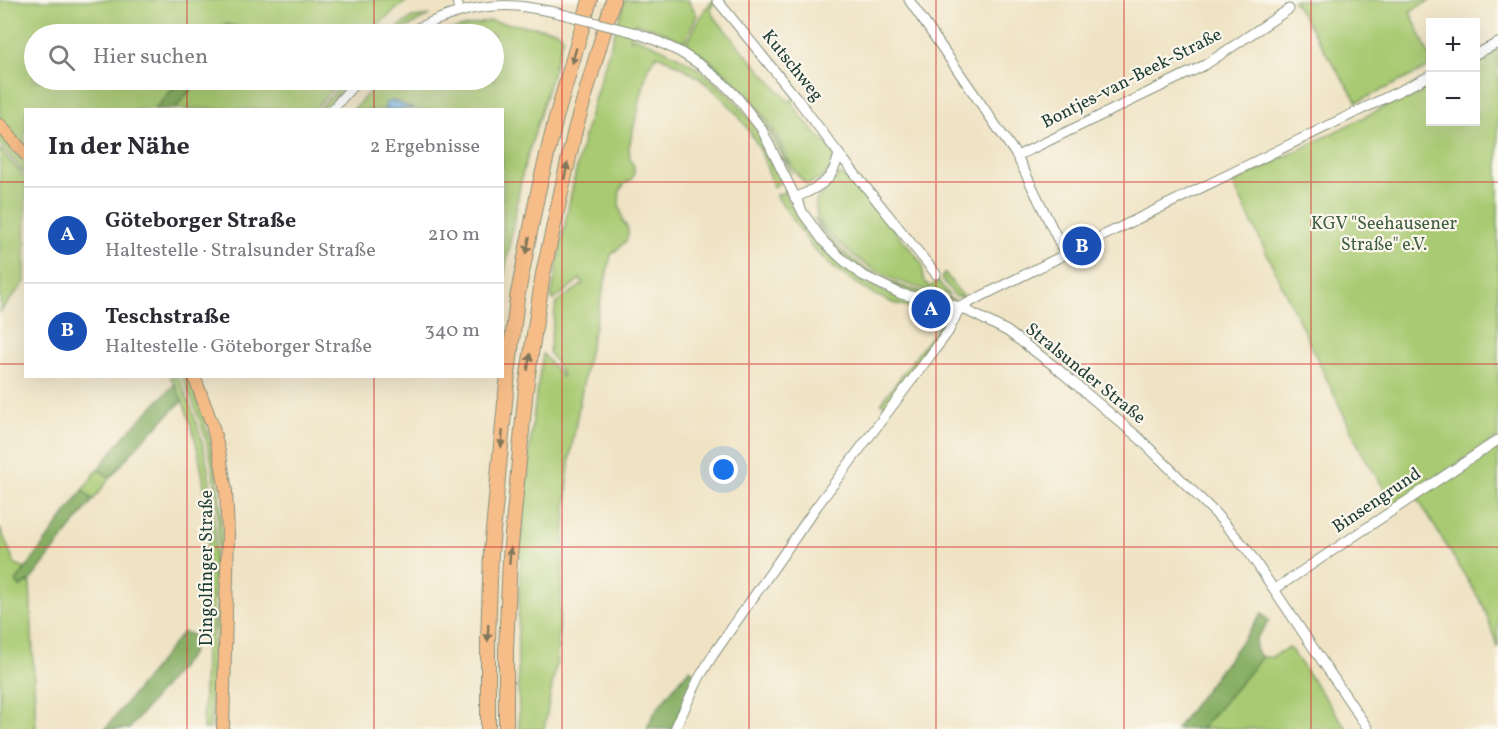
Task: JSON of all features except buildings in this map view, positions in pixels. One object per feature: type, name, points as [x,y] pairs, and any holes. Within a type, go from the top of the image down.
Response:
[{"type":"highway","points":[[488,729],[491,552],[517,298],[538,192],[556,118],[590,0]]},
{"type":"highway","points":[[506,729],[510,556],[525,388],[543,274],[575,130],[613,0]]},
{"type":"main road","points":[[0,125],[24,153]]},
{"type":"main road","name":"Dingolfinger Straße","points":[[195,378],[212,424],[226,490],[228,534],[223,729]]},
{"type":"street","points":[[427,24],[459,12],[457,0]]},
{"type":"street","name":"Kutschweg","points":[[717,0],[936,274]]},
{"type":"street","points":[[909,0],[1017,156],[1065,254]]},
{"type":"street","name":"Stralsunder Straße","points":[[459,12],[491,6],[519,6],[554,12],[633,32],[655,40],[702,66],[724,84],[761,128],[803,213],[824,242],[842,260],[862,275],[901,294],[960,307],[1026,345],[1139,438],[1215,513],[1246,548],[1368,729]]},
{"type":"street","name":"Bontjes-van-Beek-Straße","points":[[1017,156],[1204,65],[1289,9]]},
{"type":"street","points":[[1480,52],[1498,43]]},
{"type":"street","points":[[675,729],[712,656],[817,506],[948,332],[960,307],[1426,78]]},
{"type":"street","points":[[334,108],[349,90]]},
{"type":"street","points":[[795,198],[822,185],[836,167],[839,154]]},
{"type":"street","name":"Binsengrund","points":[[1275,590],[1498,440]]},
{"type":"green space","points":[[0,0],[408,0],[378,24],[24,24],[24,90],[171,90],[156,108],[24,108],[24,147],[0,118]]},
{"type":"green space","points":[[625,0],[688,0],[697,15],[684,42],[636,23],[630,39],[634,37],[671,53],[688,62],[719,85],[733,99],[757,131],[780,182],[773,187],[759,148],[729,105],[703,81],[657,55],[648,67],[629,147],[634,174],[620,190],[619,203],[628,235],[626,241],[611,255],[587,361],[569,463],[557,660],[544,729],[519,729],[520,559],[537,388],[543,354],[562,377],[563,375],[549,352],[556,303],[583,284],[580,279],[554,300],[551,298],[583,141]]},
{"type":"green space","points":[[714,0],[711,7],[712,14],[789,102],[793,98],[799,114],[830,147],[834,160],[832,166],[829,172],[819,180],[806,184],[794,170],[775,132],[757,106],[736,82],[686,44],[705,9]]},
{"type":"green space","points":[[1293,0],[1431,0],[1410,11],[1426,48],[1426,69],[1357,102]]},
{"type":"green space","points":[[430,15],[414,24],[403,24],[412,18]]},
{"type":"green space","points":[[490,21],[555,30],[563,37],[522,175],[504,275],[504,108],[355,108],[371,90],[504,90],[504,24],[477,24]]},
{"type":"green space","points":[[688,47],[721,72],[750,102],[774,136],[792,174],[772,137],[745,99],[724,77],[687,50]]},
{"type":"green space","name":"KGV \"Seehausener Straße\" e.V.","points":[[1498,50],[1498,437],[1395,506],[1362,453],[1233,183],[1426,86],[1426,126],[1480,126],[1480,59]]},
{"type":"green space","points":[[171,90],[190,90],[175,108],[156,108]]},
{"type":"green space","points":[[190,90],[331,90],[316,108],[175,108]]},
{"type":"green space","points":[[336,90],[341,90],[326,108],[320,108]]},
{"type":"green space","points":[[0,133],[24,162],[24,173],[0,144]]},
{"type":"green space","points":[[0,149],[24,177],[24,283],[0,312]]},
{"type":"green space","points":[[837,176],[846,176],[910,248],[922,264],[924,281],[930,287],[938,281],[949,295],[904,283],[878,272],[853,255],[827,231],[817,215],[816,201]]},
{"type":"green space","points":[[784,192],[798,217],[821,247],[855,276],[900,298],[943,310],[948,314],[946,328],[888,407],[881,403],[938,327],[938,317],[932,312],[893,303],[875,295],[839,272],[811,246],[776,195]]},
{"type":"green space","points":[[814,217],[831,239],[863,267],[901,286],[956,300],[916,293],[874,276],[837,250],[823,234]]},
{"type":"green space","points":[[945,273],[963,297],[955,296],[941,278]]},
{"type":"green space","points":[[171,378],[178,378],[200,434],[209,472],[215,533],[210,729],[203,729],[208,532],[204,485],[191,425]]},
{"type":"green space","points":[[182,378],[188,378],[201,410],[209,434],[218,481],[222,528],[222,576],[217,729],[213,729],[218,550],[217,499],[205,436]]},
{"type":"green space","points":[[175,384],[182,401],[139,444],[110,478],[98,469],[125,435]]},
{"type":"green space","points":[[1498,441],[1498,648],[1483,605],[1417,498]]},
{"type":"green space","points":[[98,469],[110,478],[93,500],[83,490]]},
{"type":"green space","points":[[83,490],[93,500],[30,581],[20,587],[16,582]]},
{"type":"green space","points":[[0,528],[15,564],[25,569],[16,582],[21,587],[30,581],[36,729],[0,729]]},
{"type":"green space","points":[[1262,614],[1269,621],[1256,639],[1256,651],[1262,657],[1201,729],[1176,729]]},
{"type":"green space","points":[[183,632],[193,635],[192,653],[129,729],[105,729]]},
{"type":"green space","points":[[1289,647],[1347,729],[1201,729],[1262,657],[1272,657]]},
{"type":"green space","points":[[690,669],[696,674],[672,729],[647,729],[660,705]]},
{"type":"water","points":[[393,101],[411,108],[384,108],[386,103]]},
{"type":"place","name":"Teschstraße","points":[[1082,246]]},
{"type":"place","name":"Göteborger Straße","points":[[931,309]]}]
